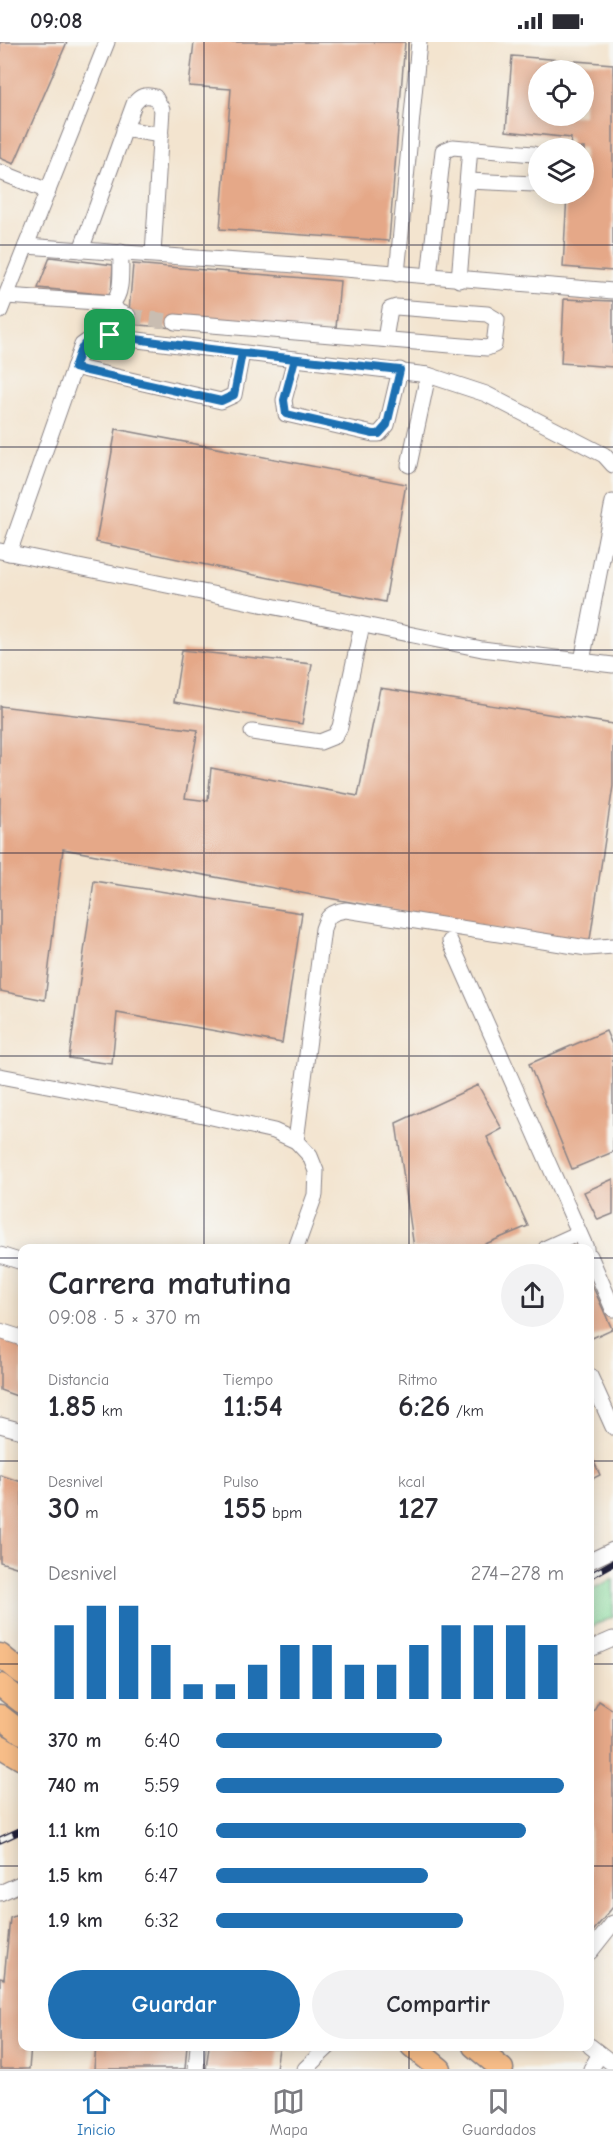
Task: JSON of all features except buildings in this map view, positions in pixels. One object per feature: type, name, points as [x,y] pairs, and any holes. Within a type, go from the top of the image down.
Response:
[{"type":"highway","points":[[0,1655],[18,1670]]},
{"type":"highway","points":[[0,1685],[18,1699]]},
{"type":"highway","points":[[0,1716],[18,1730]]},
{"type":"highway","points":[[0,1746],[18,1757]]},
{"type":"highway","points":[[480,2051],[502,2069]]},
{"type":"street","points":[[0,311],[106,42]]},
{"type":"street","points":[[397,274],[419,42]]},
{"type":"street","points":[[81,250],[134,104],[142,96],[149,95],[155,97],[162,109],[153,254]]},
{"type":"street","points":[[124,129],[161,135]]},
{"type":"street","points":[[429,277],[443,151],[453,147],[528,154]]},
{"type":"street","points":[[459,280],[470,148]]},
{"type":"street","points":[[0,172],[48,191]]},
{"type":"street","points":[[468,181],[528,184]]},
{"type":"street","points":[[26,246],[613,291]]},
{"type":"street","points":[[6,296],[112,303],[117,300],[119,292],[121,252]]},
{"type":"street","points":[[112,303],[118,312],[128,316]]},
{"type":"street","points":[[175,322],[487,348],[494,345],[497,320],[494,316],[487,314],[396,307],[390,309],[388,314],[385,339]]},
{"type":"street","points":[[613,465],[604,454],[529,414],[486,394],[428,375],[96,336],[82,345],[5,552],[482,649],[613,665]]},
{"type":"street","points":[[74,368],[221,401],[234,395],[242,353]]},
{"type":"street","points":[[295,359],[284,400],[286,414],[373,434],[379,434],[387,425],[400,370]]},
{"type":"street","points":[[410,465],[428,375]]},
{"type":"street","points":[[582,661],[613,502]]},
{"type":"street","points":[[252,732],[320,742],[335,736],[340,727],[362,625]]},
{"type":"street","points":[[296,1141],[323,929],[326,919],[333,911],[346,910],[587,948],[613,946]]},
{"type":"street","points":[[450,941],[584,1244]]},
{"type":"street","points":[[0,1076],[203,1115],[274,1131],[296,1141],[310,1156],[316,1171],[315,1195],[297,1244]]},
{"type":"street","points":[[555,1244],[579,1233]]},
{"type":"street","points":[[0,1255],[18,1261]]},
{"type":"street","points":[[594,1271],[613,1309]]},
{"type":"street","points":[[0,1331],[18,1337]]},
{"type":"street","points":[[594,1386],[613,1427]]},
{"type":"street","points":[[0,1425],[18,1430]]},
{"type":"street","points":[[594,1559],[613,1550]]},
{"type":"street","points":[[594,1647],[613,1639]]},
{"type":"street","points":[[0,1893],[18,1886]]},
{"type":"street","points":[[594,1947],[613,1923]]},
{"type":"street","points":[[591,2069],[595,2050],[613,2064]]},
{"type":"street","points":[[196,2069],[198,2051]]},
{"type":"street","points":[[305,2069],[324,2051]]},
{"type":"green space","points":[[613,1579],[613,1617],[594,1625],[594,1588]]},
{"type":"tunnel","points":[[128,316],[175,322]]},
{"type":"railway","points":[[594,1574],[613,1563]]},
{"type":"railway","points":[[0,1840],[18,1832]]},
{"type":"route","points":[[110,335],[96,336],[82,345],[74,368],[221,401],[230,399],[234,395],[242,353],[400,370],[387,425],[384,431],[373,434],[286,414],[283,408],[284,400],[295,359],[242,353],[170,345],[110,335]]}]
